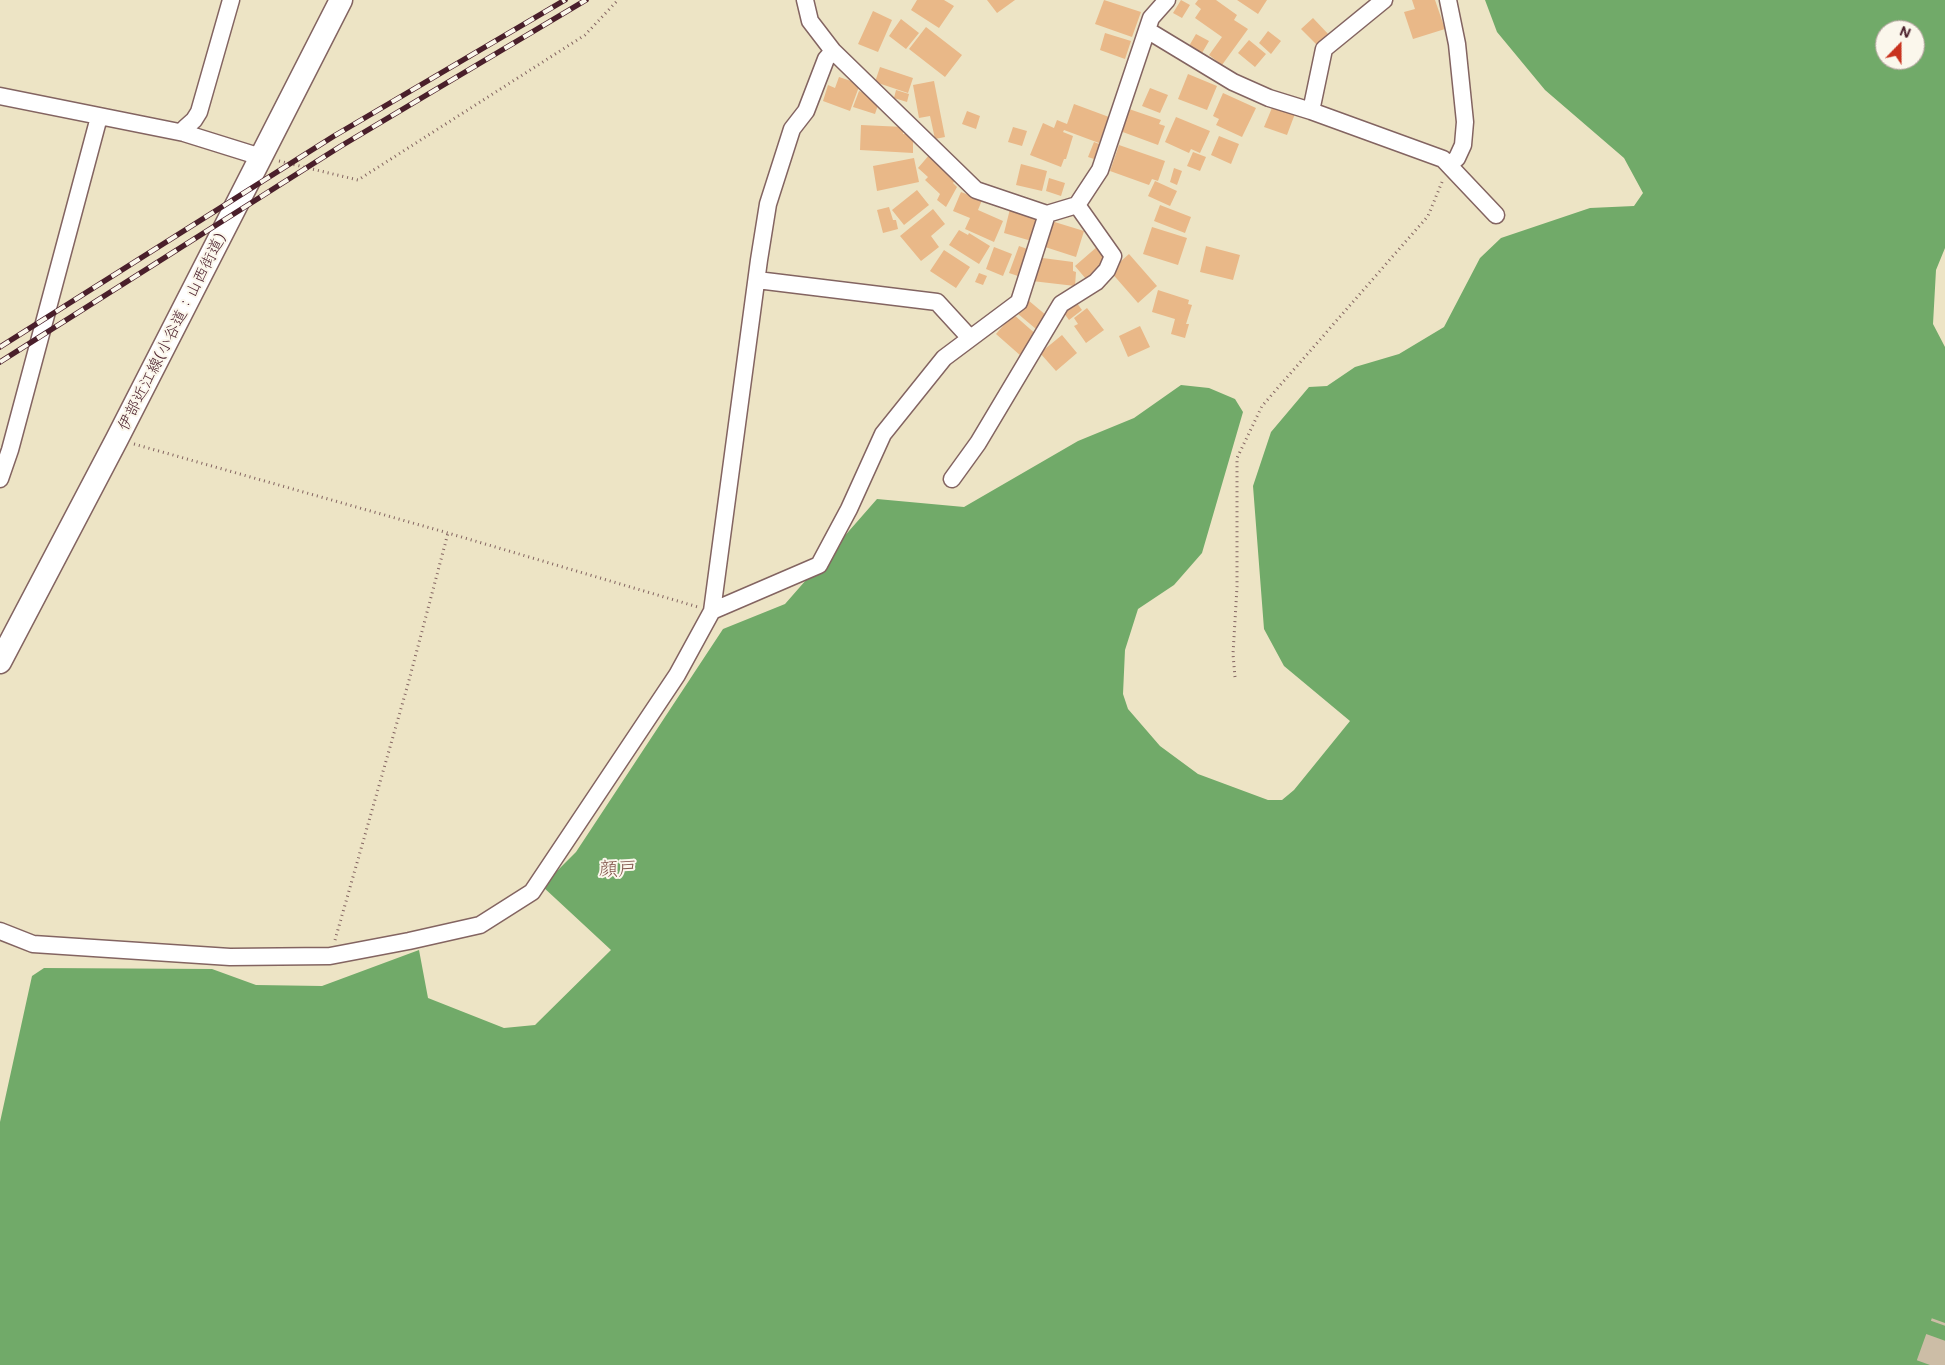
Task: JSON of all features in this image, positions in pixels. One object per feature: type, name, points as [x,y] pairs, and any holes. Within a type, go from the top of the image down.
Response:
[{"type":"main road","name":"伊部近江線(小谷道：山西街道)","points":[[0,662],[117,439],[341,0]]},
{"type":"street","points":[[184,134],[185,128],[194,120],[199,112],[231,0]]},
{"type":"street","points":[[805,0],[810,21],[832,51],[976,190],[1047,214],[1077,205],[1100,170],[1151,18],[1167,0]]},
{"type":"street","points":[[1311,111],[1324,49],[1384,0]]},
{"type":"street","points":[[1448,0],[1457,44],[1465,122],[1463,145],[1457,158],[1450,165]]},
{"type":"street","points":[[1147,30],[1233,82],[1269,98],[1443,158],[1496,216]]},
{"type":"street","points":[[0,931],[33,944],[230,957],[330,956],[480,925],[532,892],[676,675],[712,611],[768,204],[792,129],[806,112],[826,58],[832,51]]},
{"type":"street","points":[[0,96],[184,134],[261,157]]},
{"type":"street","points":[[0,479],[10,450],[99,117]]},
{"type":"street","points":[[952,479],[978,443],[1061,304],[1096,282],[1107,270],[1113,256],[1077,205]]},
{"type":"street","points":[[712,611],[818,564],[848,509],[883,434],[944,358],[1019,302],[1047,214]]},
{"type":"street","points":[[757,280],[937,302],[970,338]]},
{"type":"path","points":[[261,157],[358,180],[585,35],[618,0]]},
{"type":"path","points":[[1235,677],[1232,654],[1237,587],[1237,458],[1262,406],[1428,216],[1450,165]]},
{"type":"path","points":[[117,439],[448,533],[712,611]]},
{"type":"path","points":[[330,956],[448,533]]},
{"type":"green space","points":[[1485,0],[1945,0],[1945,248],[1936,270],[1933,324],[1945,347],[1945,1365],[0,1365],[0,1122],[32,976],[44,968],[212,969],[256,985],[322,986],[419,950],[428,998],[504,1028],[535,1025],[611,950],[542,886],[576,852],[723,629],[785,604],[877,499],[964,507],[1078,441],[1134,418],[1181,385],[1209,388],[1235,399],[1243,412],[1202,553],[1174,585],[1138,609],[1125,650],[1123,694],[1128,709],[1160,746],[1198,774],[1268,800],[1282,800],[1294,790],[1350,721],[1284,666],[1264,629],[1253,486],[1271,432],[1309,387],[1327,386],[1355,367],[1399,354],[1444,327],[1480,258],[1501,238],[1590,208],[1634,206],[1643,193],[1624,158],[1545,90],[1497,32]]},
{"type":"building","points":[[917,0],[944,0],[954,6],[939,28],[911,10]]},
{"type":"building","points":[[987,0],[1015,0],[997,13]]},
{"type":"building","points":[[1104,0],[1141,12],[1132,37],[1095,24]]},
{"type":"building","points":[[1181,0],[1190,5],[1182,18],[1173,13]]},
{"type":"building","points":[[1198,0],[1216,0],[1237,15],[1234,20],[1248,29],[1222,65],[1209,55],[1222,37],[1195,18],[1201,9],[1195,4]]},
{"type":"building","points":[[1237,0],[1267,0],[1258,14]]},
{"type":"building","points":[[1412,0],[1435,0],[1445,29],[1413,39],[1404,12],[1415,9]]},
{"type":"building","points":[[873,11],[892,20],[878,52],[858,44]]},
{"type":"building","points":[[1313,18],[1330,36],[1319,47],[1301,29]]},
{"type":"building","points":[[901,19],[919,33],[906,49],[889,36]]},
{"type":"building","points":[[926,27],[962,55],[945,77],[909,49]]},
{"type":"building","points":[[1268,31],[1281,41],[1271,54],[1259,43]]},
{"type":"building","points":[[1105,33],[1131,41],[1125,59],[1100,50]]},
{"type":"building","points":[[1196,34],[1209,41],[1202,53],[1189,46]]},
{"type":"building","points":[[1249,40],[1266,54],[1255,67],[1238,53]]},
{"type":"building","points":[[880,67],[913,78],[908,93],[875,82]]},
{"type":"building","points":[[1188,74],[1217,86],[1207,110],[1178,99]]},
{"type":"building","points":[[839,77],[860,84],[850,111],[823,101],[828,85],[835,88]]},
{"type":"building","points":[[934,81],[945,137],[935,139],[930,116],[919,118],[913,85]]},
{"type":"building","points":[[1150,88],[1168,95],[1160,113],[1142,106]]},
{"type":"building","points":[[896,90],[909,94],[907,102],[894,98]]},
{"type":"building","points":[[859,91],[880,99],[875,114],[853,107]]},
{"type":"building","points":[[1223,93],[1256,108],[1242,137],[1216,125],[1219,119],[1213,116]]},
{"type":"building","points":[[1274,103],[1296,111],[1287,135],[1264,127]]},
{"type":"building","points":[[1074,104],[1109,117],[1099,143],[1064,130],[1063,132],[1073,136],[1066,159],[1064,159],[1061,167],[1030,155],[1043,123],[1054,128],[1057,120],[1067,124]]},
{"type":"building","points":[[1129,109],[1161,120],[1159,124],[1165,126],[1158,145],[1120,131]]},
{"type":"building","points":[[967,111],[980,116],[976,129],[962,124]]},
{"type":"building","points":[[1176,117],[1210,131],[1200,153],[1191,149],[1189,153],[1165,142]]},
{"type":"building","points":[[861,125],[904,127],[903,134],[913,134],[913,153],[860,150]]},
{"type":"building","points":[[1013,127],[1027,131],[1022,146],[1008,142]]},
{"type":"building","points":[[1219,136],[1239,144],[1231,164],[1211,155]]},
{"type":"building","points":[[1094,142],[1102,145],[1097,160],[1088,157]]},
{"type":"building","points":[[1119,145],[1165,161],[1158,181],[1152,179],[1149,185],[1110,171]]},
{"type":"building","points":[[1193,152],[1206,157],[1200,171],[1187,166]]},
{"type":"building","points":[[930,154],[956,179],[953,183],[957,187],[946,207],[937,200],[940,194],[925,180],[928,177],[918,168]]},
{"type":"building","points":[[914,158],[919,182],[877,191],[873,166]]},
{"type":"building","points":[[1021,164],[1047,171],[1042,191],[1016,185]]},
{"type":"building","points":[[1174,168],[1182,171],[1177,185],[1170,182]]},
{"type":"building","points":[[1049,178],[1065,183],[1061,196],[1046,191]]},
{"type":"building","points":[[1155,181],[1177,191],[1170,206],[1148,196]]},
{"type":"building","points":[[917,190],[929,205],[904,225],[892,210]]},
{"type":"building","points":[[961,192],[982,200],[978,210],[1003,221],[994,242],[965,229],[970,218],[953,211]]},
{"type":"building","points":[[1160,205],[1191,217],[1185,233],[1154,221]]},
{"type":"building","points":[[889,207],[893,220],[896,220],[898,229],[883,233],[877,210]]},
{"type":"building","points":[[933,209],[945,224],[931,236],[939,247],[921,261],[900,236]]},
{"type":"building","points":[[1010,209],[1041,218],[1035,242],[1004,233]]},
{"type":"building","points":[[1048,220],[1084,231],[1076,257],[1039,245]]},
{"type":"building","points":[[1152,227],[1187,238],[1178,265],[1143,254]]},
{"type":"building","points":[[959,230],[968,235],[969,233],[990,246],[979,264],[949,245]]},
{"type":"building","points":[[1019,246],[1033,251],[1024,278],[1009,273]]},
{"type":"building","points":[[1098,246],[1110,259],[1086,279],[1075,266]]},
{"type":"building","points":[[1206,246],[1240,255],[1233,280],[1200,272]]},
{"type":"building","points":[[994,247],[1012,254],[1003,276],[986,269]]},
{"type":"building","points":[[944,250],[970,267],[956,288],[930,271]]},
{"type":"building","points":[[1129,254],[1157,286],[1138,303],[1110,271]]},
{"type":"building","points":[[1035,257],[1073,262],[1073,271],[1076,272],[1075,286],[1032,281]]},
{"type":"building","points":[[979,273],[987,276],[983,285],[975,282]]},
{"type":"building","points":[[1158,290],[1189,300],[1188,304],[1192,305],[1186,324],[1189,324],[1185,338],[1171,334],[1175,319],[1152,312]]},
{"type":"building","points":[[1074,299],[1082,310],[1069,320],[1061,309]]},
{"type":"building","points":[[1028,300],[1047,316],[1036,329],[1017,313]]},
{"type":"building","points":[[1087,308],[1104,330],[1086,343],[1074,326],[1078,324],[1074,318]]},
{"type":"building","points":[[1013,314],[1038,336],[1021,356],[996,334]]},
{"type":"building","points":[[1140,326],[1150,347],[1128,357],[1119,336]]},
{"type":"building","points":[[1062,335],[1077,353],[1056,371],[1040,353]]},
{"type":"tunnel","points":[[1930,1365],[1945,1323]]},
{"type":"railway","points":[[0,347],[334,136],[565,0]]},
{"type":"railway","points":[[0,362],[341,146],[586,0]]},
{"type":"district","name":"顔戸","points":[[618,869]]}]
